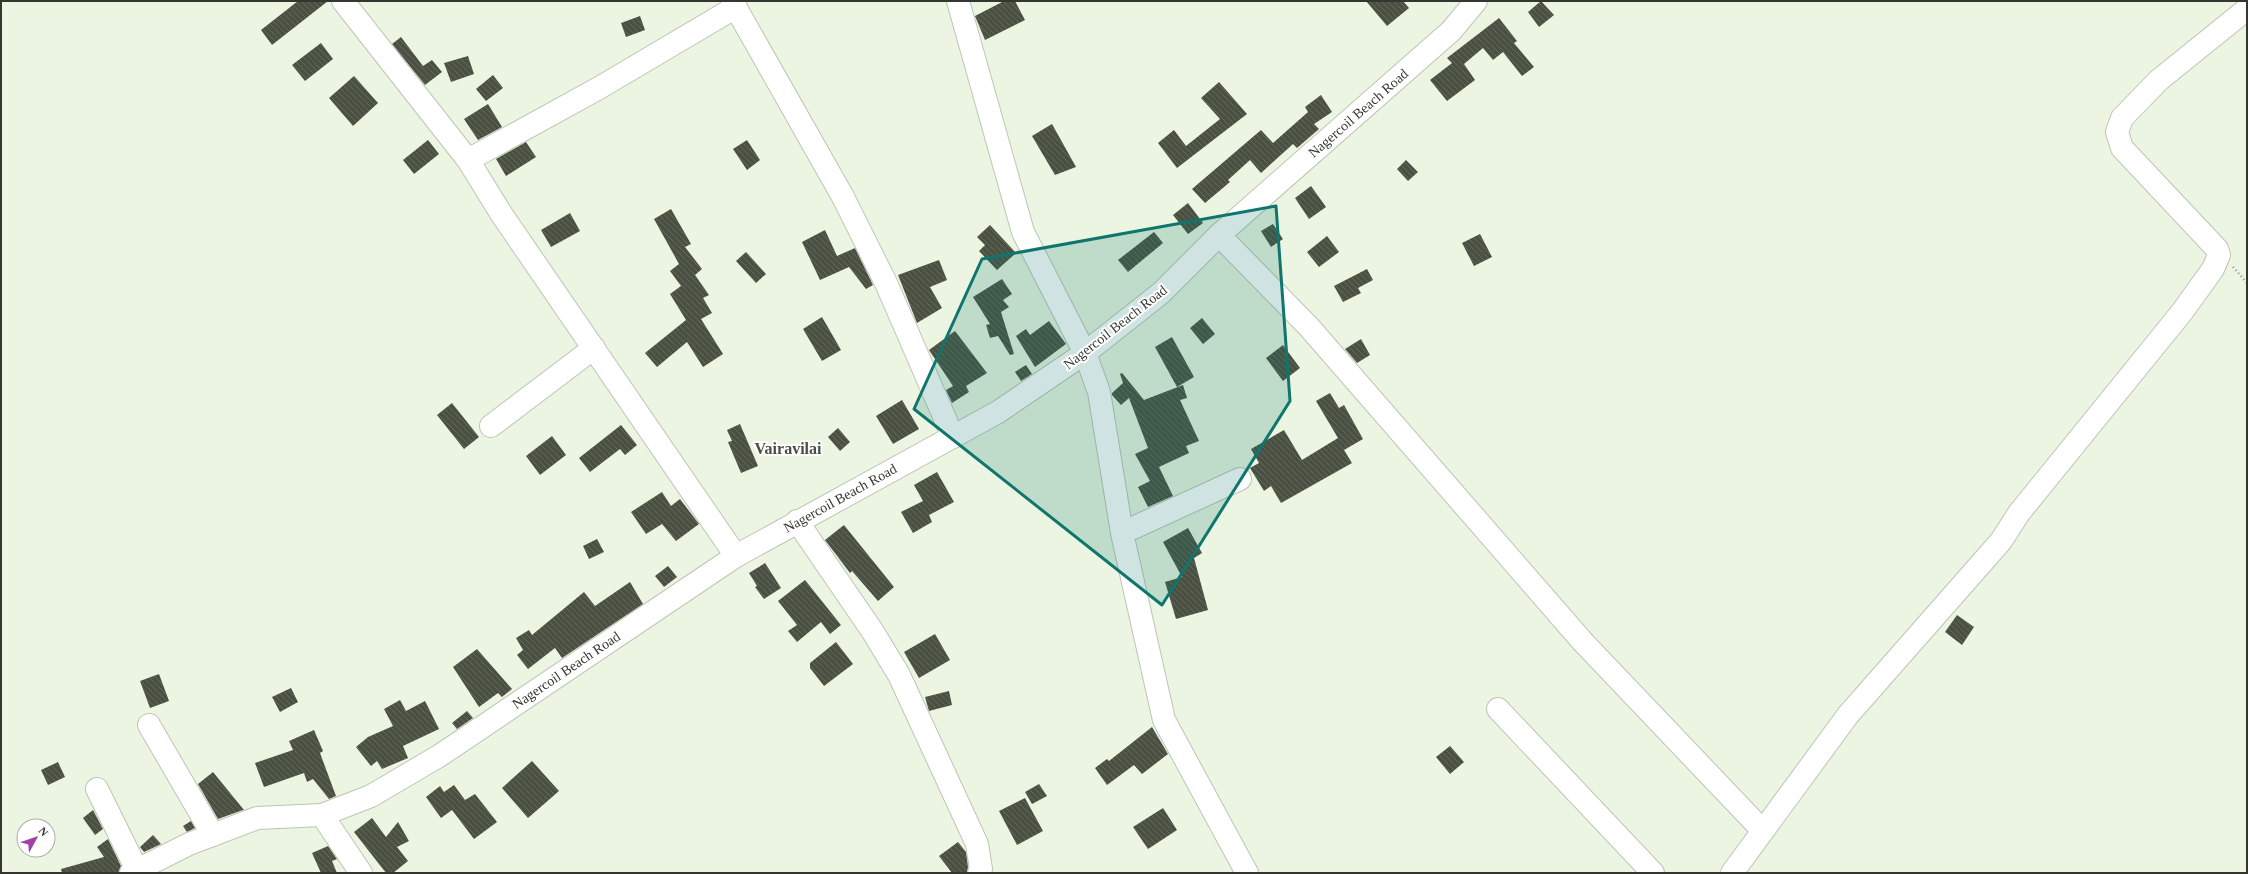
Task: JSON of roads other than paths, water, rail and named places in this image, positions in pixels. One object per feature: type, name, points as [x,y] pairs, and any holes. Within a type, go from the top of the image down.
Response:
[{"type":"street","points":[[343,1],[468,160],[502,215],[736,556]]},
{"type":"street","points":[[958,1],[1023,232],[1085,353],[1099,392],[1122,533],[1164,720],[1247,873]]},
{"type":"street","name":"Nagercoil Beach Road","points":[[134,871],[189,844],[257,818],[322,815],[371,796],[439,756],[736,556],[797,521],[998,412],[1085,353],[1161,293],[1219,235],[1451,31],[1476,1]]},
{"type":"street","points":[[468,160],[599,88],[734,4],[844,196],[886,282],[953,437]]},
{"type":"street","points":[[1732,873],[1848,715],[2001,541],[2019,513],[2182,312],[2215,265],[2219,255],[2217,249],[2122,148],[2117,132],[2122,118],[2159,80],[2247,9]]},
{"type":"street","points":[[1219,235],[1309,327],[1583,642],[1762,831]]},
{"type":"street","points":[[491,426],[594,348]]},
{"type":"street","points":[[1122,533],[1240,479]]},
{"type":"street","points":[[797,521],[873,632],[898,675],[977,844],[981,869],[979,873]]},
{"type":"street","points":[[1498,709],[1653,873]]},
{"type":"street","points":[[149,725],[213,835]]},
{"type":"street","points":[[97,789],[134,871]]},
{"type":"street","points":[[322,815],[362,873]]},
{"type":"district","name":"Vairavilai","points":[[788,448]]}]
